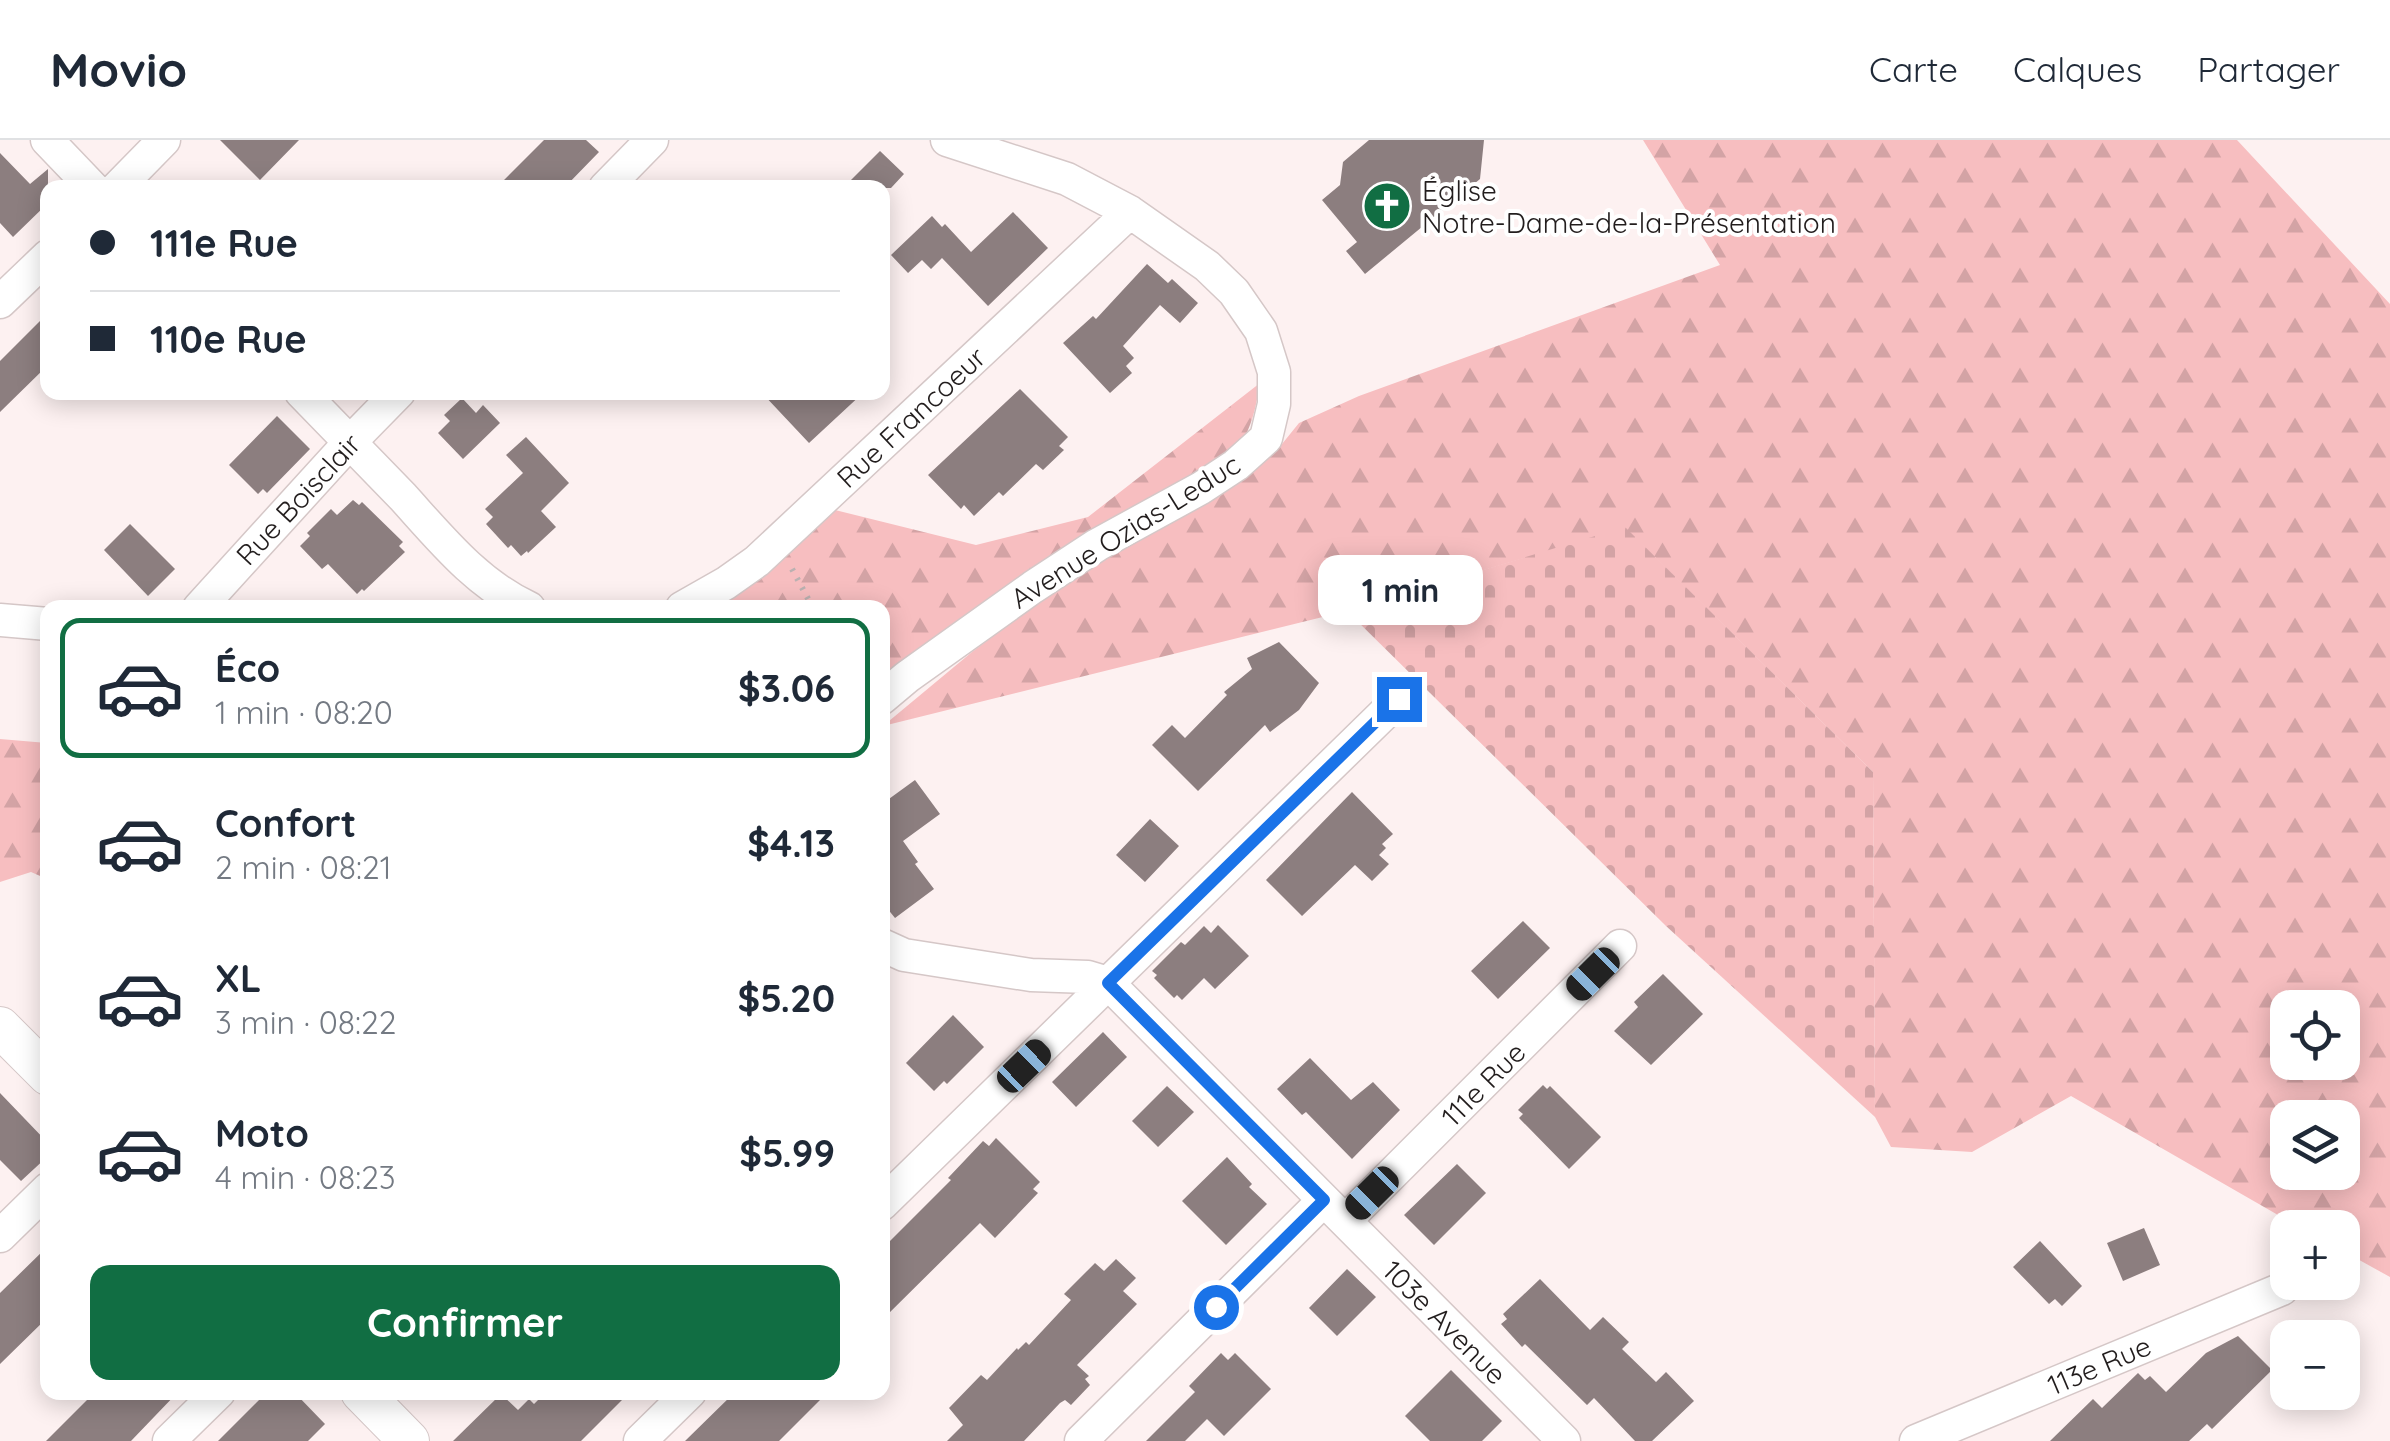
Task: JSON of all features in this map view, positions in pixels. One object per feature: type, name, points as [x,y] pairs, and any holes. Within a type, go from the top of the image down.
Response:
[{"type":"street","points":[[48,140],[86,180]]},
{"type":"street","points":[[125,180],[164,140]]},
{"type":"street","points":[[612,180],[652,140]]},
{"type":"street","name":"Avenue Ozias-Leduc","points":[[890,692],[1032,587],[1236,465],[1266,438],[1274,404],[1274,372],[1261,331],[1234,292],[1207,266],[1130,212],[1066,179],[947,140]]},
{"type":"street","name":"Rue Francoeur","points":[[697,600],[757,561],[1130,212]]},
{"type":"street","points":[[0,302],[40,264]]},
{"type":"street","points":[[308,400],[472,571],[512,600]]},
{"type":"street","name":"Rue Boisclair","points":[[206,600],[391,400]]},
{"type":"street","points":[[0,620],[40,623]]},
{"type":"street","points":[[890,1196],[1399,699]]},
{"type":"street","name":"111e Rue","points":[[1082,1441],[1620,946]]},
{"type":"street","points":[[890,949],[904,955],[1031,975],[1088,977],[1108,983]]},
{"type":"street","name":"103e Avenue","points":[[1108,983],[1562,1440]]},
{"type":"street","points":[[0,1027],[40,1067]]},
{"type":"street","points":[[0,1236],[40,1197]]},
{"type":"street","name":"113e Rue","points":[[1916,1441],[2270,1294]]},
{"type":"street","points":[[168,1441],[210,1400]]},
{"type":"street","points":[[369,1400],[409,1441]]},
{"type":"street","points":[[640,1441],[682,1400]]},
{"type":"path","points":[[777,542],[809,600]]},
{"type":"green space","points":[[1643,140],[2237,140],[2390,304],[2390,1277],[2360,1260],[2360,1210],[2270,1210],[2071,1096],[1972,1152],[1891,1147],[1875,1117],[1873,772],[1625,528],[1347,611],[890,724],[890,720],[972,652],[1097,558],[1256,465],[1282,444],[1299,423],[1359,396],[1720,265]]},
{"type":"green space","points":[[1260,383],[1253,416],[1239,447],[951,626],[890,669],[890,600],[708,600],[831,509],[976,545],[1088,517]]},
{"type":"green space","points":[[1625,527],[1873,772],[1875,1117],[1666,926],[1347,611]]},
{"type":"green space","points":[[0,739],[40,742],[40,876],[31,872],[0,882]]},
{"type":"building","points":[[220,140],[299,140],[260,180]]},
{"type":"building","points":[[544,140],[586,140],[599,152],[572,180],[504,180]]},
{"type":"building","name":"Église Notre-Dame-de-la-Présentation","points":[[1369,140],[1484,140],[1480,179],[1365,274],[1346,251],[1357,242],[1322,200],[1340,185],[1343,162]]},
{"type":"building","points":[[880,151],[904,174],[891,188],[890,180],[851,180]]},
{"type":"building","points":[[0,153],[30,184],[48,169],[48,180],[40,180],[40,211],[13,237],[0,223]]},
{"type":"building","points":[[1013,212],[1048,248],[988,306],[942,258],[931,269],[922,260],[908,273],[891,255],[932,216],[971,252]]},
{"type":"building","points":[[1147,264],[1168,283],[1172,279],[1198,303],[1180,323],[1160,305],[1123,346],[1134,358],[1126,366],[1132,373],[1110,393],[1063,343],[1093,316],[1096,319]]},
{"type":"building","points":[[40,321],[40,373],[0,412],[0,361]]},
{"type":"building","points":[[1020,389],[1068,437],[1059,446],[1064,450],[1043,470],[1036,464],[1003,496],[999,492],[974,516],[964,505],[961,509],[928,475]]},
{"type":"building","points":[[464,400],[476,413],[483,405],[500,423],[463,459],[438,433],[450,421],[444,415]]},
{"type":"building","points":[[769,400],[855,400],[809,443]]},
{"type":"building","points":[[277,416],[310,449],[267,493],[263,489],[258,494],[229,465]]},
{"type":"building","points":[[526,437],[569,483],[541,511],[556,527],[521,556],[486,524],[493,517],[485,509],[523,473],[506,455]]},
{"type":"building","points":[[353,500],[359,505],[362,502],[403,542],[399,546],[405,552],[357,594],[328,564],[322,569],[300,546],[331,509],[337,515]]},
{"type":"building","points":[[130,524],[175,569],[148,596],[104,550]]},
{"type":"building","points":[[1279,642],[1319,683],[1299,710],[1270,732],[1265,725],[1198,791],[1152,745],[1172,725],[1185,738],[1227,695],[1224,692],[1252,669],[1247,658]]},
{"type":"building","points":[[915,780],[940,814],[903,841],[934,889],[895,918],[890,912],[890,798]]},
{"type":"building","points":[[1352,792],[1393,834],[1382,844],[1386,848],[1379,855],[1389,864],[1372,881],[1355,865],[1302,916],[1266,880]]},
{"type":"building","points":[[1150,819],[1179,846],[1145,882],[1116,855]]},
{"type":"building","points":[[1523,921],[1550,948],[1498,999],[1471,971]]},
{"type":"building","points":[[1218,925],[1249,956],[1215,989],[1204,978],[1182,1000],[1177,995],[1174,998],[1152,971],[1181,942],[1185,945],[1204,926],[1211,933]]},
{"type":"building","points":[[1663,974],[1703,1014],[1651,1065],[1614,1031],[1638,1007],[1634,1002]]},
{"type":"building","points":[[953,1015],[984,1047],[947,1084],[944,1081],[934,1091],[906,1063]]},
{"type":"building","points":[[1103,1032],[1127,1057],[1076,1107],[1052,1082]]},
{"type":"building","points":[[1310,1058],[1351,1100],[1373,1082],[1400,1110],[1352,1159],[1277,1089]]},
{"type":"building","points":[[1543,1085],[1547,1089],[1550,1086],[1601,1137],[1569,1169],[1519,1118],[1523,1114],[1518,1110]]},
{"type":"building","points":[[1167,1086],[1194,1112],[1158,1147],[1132,1121]]},
{"type":"building","points":[[0,1093],[40,1135],[40,1163],[21,1181],[0,1160]]},
{"type":"building","points":[[996,1138],[1040,1182],[1033,1189],[1038,1193],[995,1238],[980,1223],[890,1312],[890,1241],[951,1180],[948,1178],[983,1141],[989,1146]]},
{"type":"building","points":[[1227,1157],[1267,1204],[1226,1245],[1182,1201]]},
{"type":"building","points":[[1457,1164],[1486,1193],[1434,1245],[1404,1215]]},
{"type":"building","points":[[2144,1228],[2160,1265],[2123,1281],[2107,1243]]},
{"type":"building","points":[[2040,1241],[2082,1286],[2062,1306],[2055,1299],[2049,1304],[2013,1267]]},
{"type":"building","points":[[40,1254],[40,1325],[0,1364],[0,1293]]},
{"type":"building","points":[[1116,1259],[1136,1278],[1123,1291],[1137,1304],[1077,1365],[1089,1376],[1085,1379],[1090,1385],[1071,1405],[1065,1400],[1060,1403],[1024,1441],[947,1441],[963,1425],[949,1408],[981,1375],[987,1380],[1017,1348],[1026,1342],[1029,1345],[1071,1300],[1064,1294],[1095,1263],[1104,1271]]},
{"type":"building","points":[[1347,1269],[1376,1297],[1337,1336],[1309,1308]]},
{"type":"building","points":[[1540,1279],[1590,1330],[1603,1317],[1629,1342],[1622,1349],[1656,1382],[1666,1372],[1694,1401],[1652,1441],[1635,1441],[1594,1398],[1587,1405],[1501,1324],[1507,1319],[1503,1314]]},
{"type":"building","points":[[2238,1336],[2270,1368],[2212,1429],[2207,1424],[2189,1441],[2050,1441],[2093,1399],[2102,1408],[2138,1373],[2145,1380],[2150,1376],[2166,1392],[2206,1353]]},
{"type":"building","points":[[1221,1353],[1228,1360],[1235,1353],[1271,1389],[1224,1436],[1207,1419],[1185,1441],[1146,1441],[1195,1392],[1189,1386]]},
{"type":"building","points":[[1451,1370],[1502,1421],[1482,1441],[1430,1441],[1405,1416]]},
{"type":"building","points":[[87,1400],[170,1400],[131,1441],[46,1441]]},
{"type":"building","points":[[259,1400],[302,1400],[325,1424],[308,1441],[218,1441]]},
{"type":"building","points":[[495,1400],[507,1400],[518,1410],[528,1400],[534,1404],[538,1400],[622,1400],[581,1441],[453,1441]]},
{"type":"building","points":[[727,1400],[820,1400],[779,1441],[685,1441]]},
{"type":"place","name":"Église Notre-Dame-de-la-Présentation","points":[[1387,206]]},
{"type":"route","points":[[1216,1307],[1324,1200],[1108,983],[1399,699]]}]
